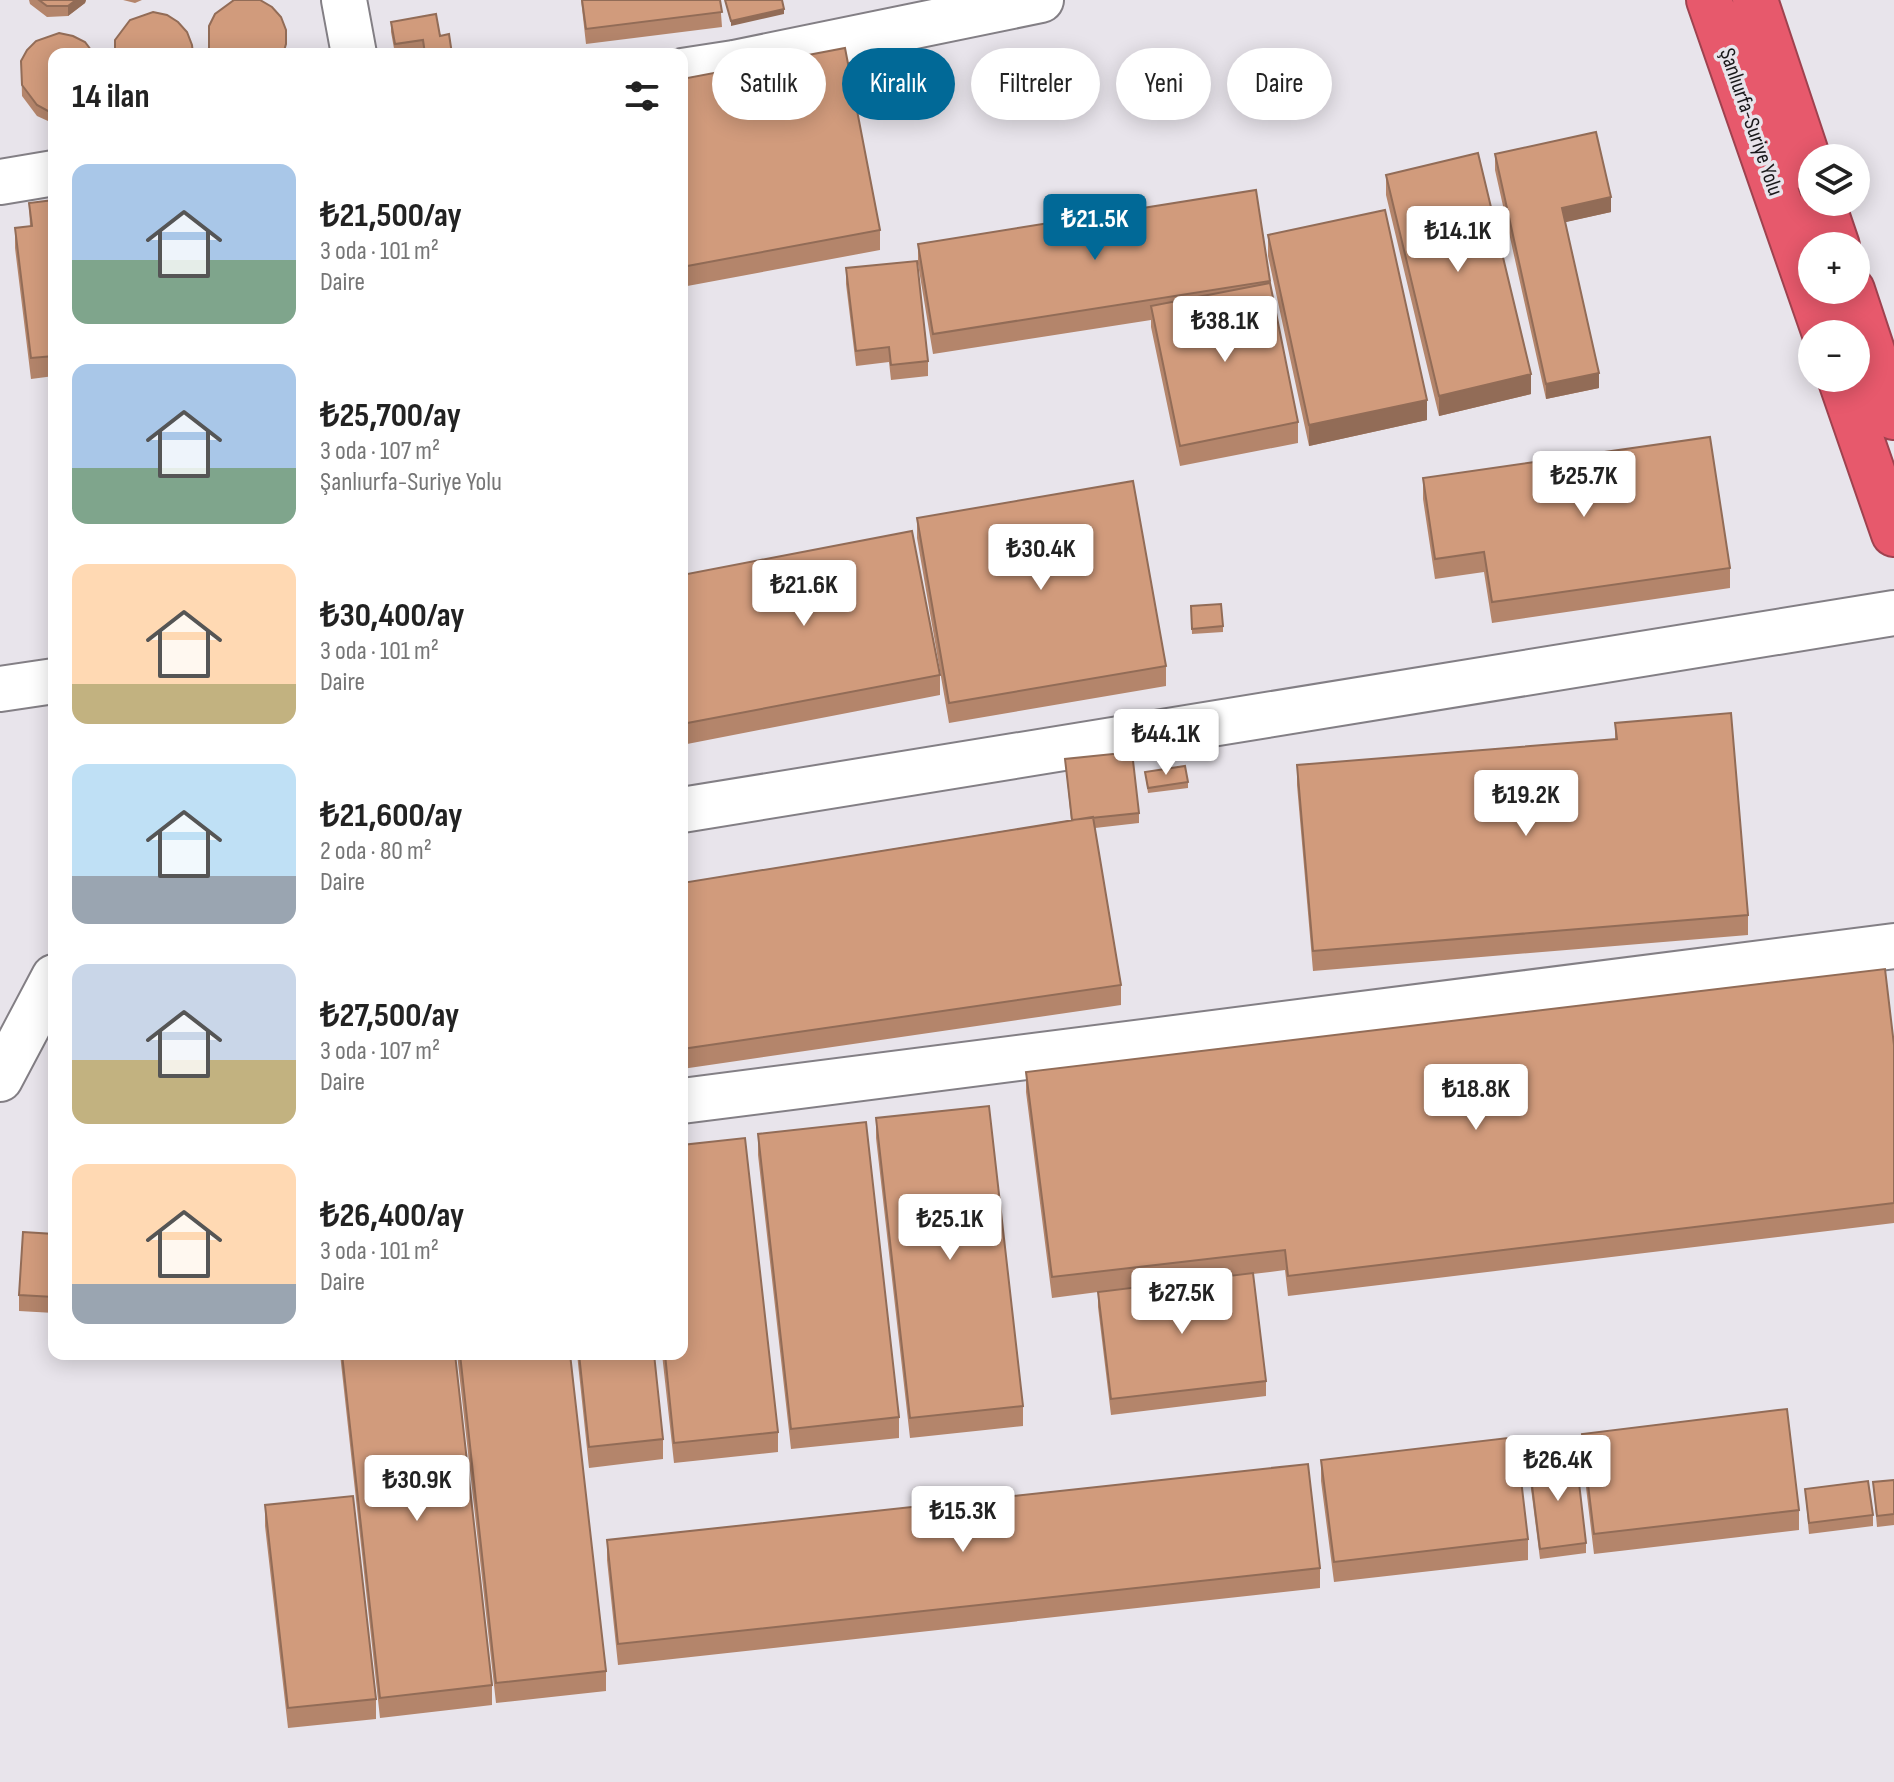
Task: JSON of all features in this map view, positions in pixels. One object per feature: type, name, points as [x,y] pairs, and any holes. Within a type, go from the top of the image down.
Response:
[{"type":"highway","name":"Şanlıurfa-Suriye Yolu","points":[[1709,0],[1820,320]]},
{"type":"highway","name":"Şanlıurfa-Suriye Yolu","points":[[1755,0],[1803,144]]},
{"type":"highway","points":[[1857,304],[1894,417]]},
{"type":"highway","points":[[1845,392],[1894,534]]},
{"type":"street","points":[[344,0],[353,48]]},
{"type":"street","points":[[688,70],[1041,0]]},
{"type":"street","points":[[0,182],[48,174]]},
{"type":"street","points":[[688,809],[1894,613]]},
{"type":"street","points":[[0,689],[48,682]]},
{"type":"street","points":[[688,1100],[1894,946]]},
{"type":"street","points":[[0,1079],[48,988]]},
{"type":"building","points":[[39,0],[76,0],[68,6],[47,6]]},
{"type":"building","points":[[234,0],[260,0],[281,17],[286,30],[285,48],[209,48],[209,26],[215,14]]},
{"type":"building","points":[[582,0],[720,0],[722,12],[586,29]]},
{"type":"building","points":[[725,0],[782,0],[784,9],[731,21]]},
{"type":"building","points":[[153,12],[167,15],[187,32],[192,48],[115,48],[115,40],[130,20]]},
{"type":"building","points":[[436,14],[440,36],[449,34],[451,48],[424,48],[423,40],[395,44],[391,22]]},
{"type":"building","points":[[59,33],[73,36],[90,48],[48,48],[48,111],[37,105],[22,85],[21,61],[36,41]]},
{"type":"building","points":[[842,49],[842,120],[859,120],[880,230],[688,266],[688,78],[712,73],[712,120],[826,120],[826,52]]},
{"type":"building","points":[[1596,132],[1611,197],[1562,208],[1599,373],[1546,384],[1495,154]]},
{"type":"building","points":[[1478,153],[1531,374],[1439,396],[1386,175]]},
{"type":"building","points":[[1256,190],[1270,281],[933,334],[918,244]]},
{"type":"building","points":[[48,201],[48,357],[31,358],[15,228],[32,226],[29,203]]},
{"type":"building","points":[[1385,210],[1427,400],[1309,425],[1268,235]]},
{"type":"building","points":[[917,261],[928,361],[891,365],[889,347],[856,351],[846,268]]},
{"type":"building","points":[[1270,283],[1298,422],[1180,446],[1151,306]]},
{"type":"building","points":[[1710,437],[1730,568],[1492,602],[1484,552],[1435,559],[1423,478]]},
{"type":"building","points":[[1133,481],[1166,666],[949,703],[917,518]]},
{"type":"building","points":[[912,531],[940,675],[688,723],[688,574]]},
{"type":"building","points":[[1221,604],[1223,626],[1192,629],[1191,606]]},
{"type":"building","points":[[1731,713],[1748,915],[1313,951],[1297,765],[1617,739],[1615,723]]},
{"type":"building","points":[[1132,752],[1139,813],[1072,820],[1065,759]]},
{"type":"building","points":[[1185,766],[1188,782],[1148,788],[1145,772]]},
{"type":"building","points":[[1093,817],[1121,985],[688,1048],[688,882]]},
{"type":"building","points":[[1885,969],[1894,1045],[1894,1203],[1288,1276],[1285,1250],[1052,1277],[1026,1072]]},
{"type":"building","points":[[989,1106],[1023,1406],[910,1418],[876,1118]]},
{"type":"building","points":[[866,1122],[899,1417],[791,1429],[758,1134]]},
{"type":"building","points":[[745,1138],[778,1432],[674,1443],[666,1360],[688,1360],[688,1144]]},
{"type":"building","points":[[23,1232],[48,1234],[48,1297],[19,1295]]},
{"type":"building","points":[[1253,1273],[1266,1381],[1111,1399],[1098,1292]]},
{"type":"building","points":[[343,1360],[456,1360],[492,1685],[380,1698]]},
{"type":"building","points":[[461,1360],[571,1360],[606,1671],[496,1683]]},
{"type":"building","points":[[580,1360],[655,1360],[663,1439],[589,1447]]},
{"type":"building","points":[[1787,1409],[1799,1510],[1594,1534],[1582,1434]]},
{"type":"building","points":[[1516,1437],[1528,1539],[1334,1562],[1321,1460]]},
{"type":"building","points":[[1576,1457],[1586,1543],[1540,1549],[1529,1462]]},
{"type":"building","points":[[1308,1464],[1320,1568],[618,1644],[607,1540]]},
{"type":"building","points":[[1894,1480],[1894,1514],[1877,1516],[1873,1482]]},
{"type":"building","points":[[1868,1481],[1873,1515],[1809,1523],[1805,1489]]},
{"type":"building","points":[[353,1496],[376,1699],[288,1708],[265,1505]]}]
